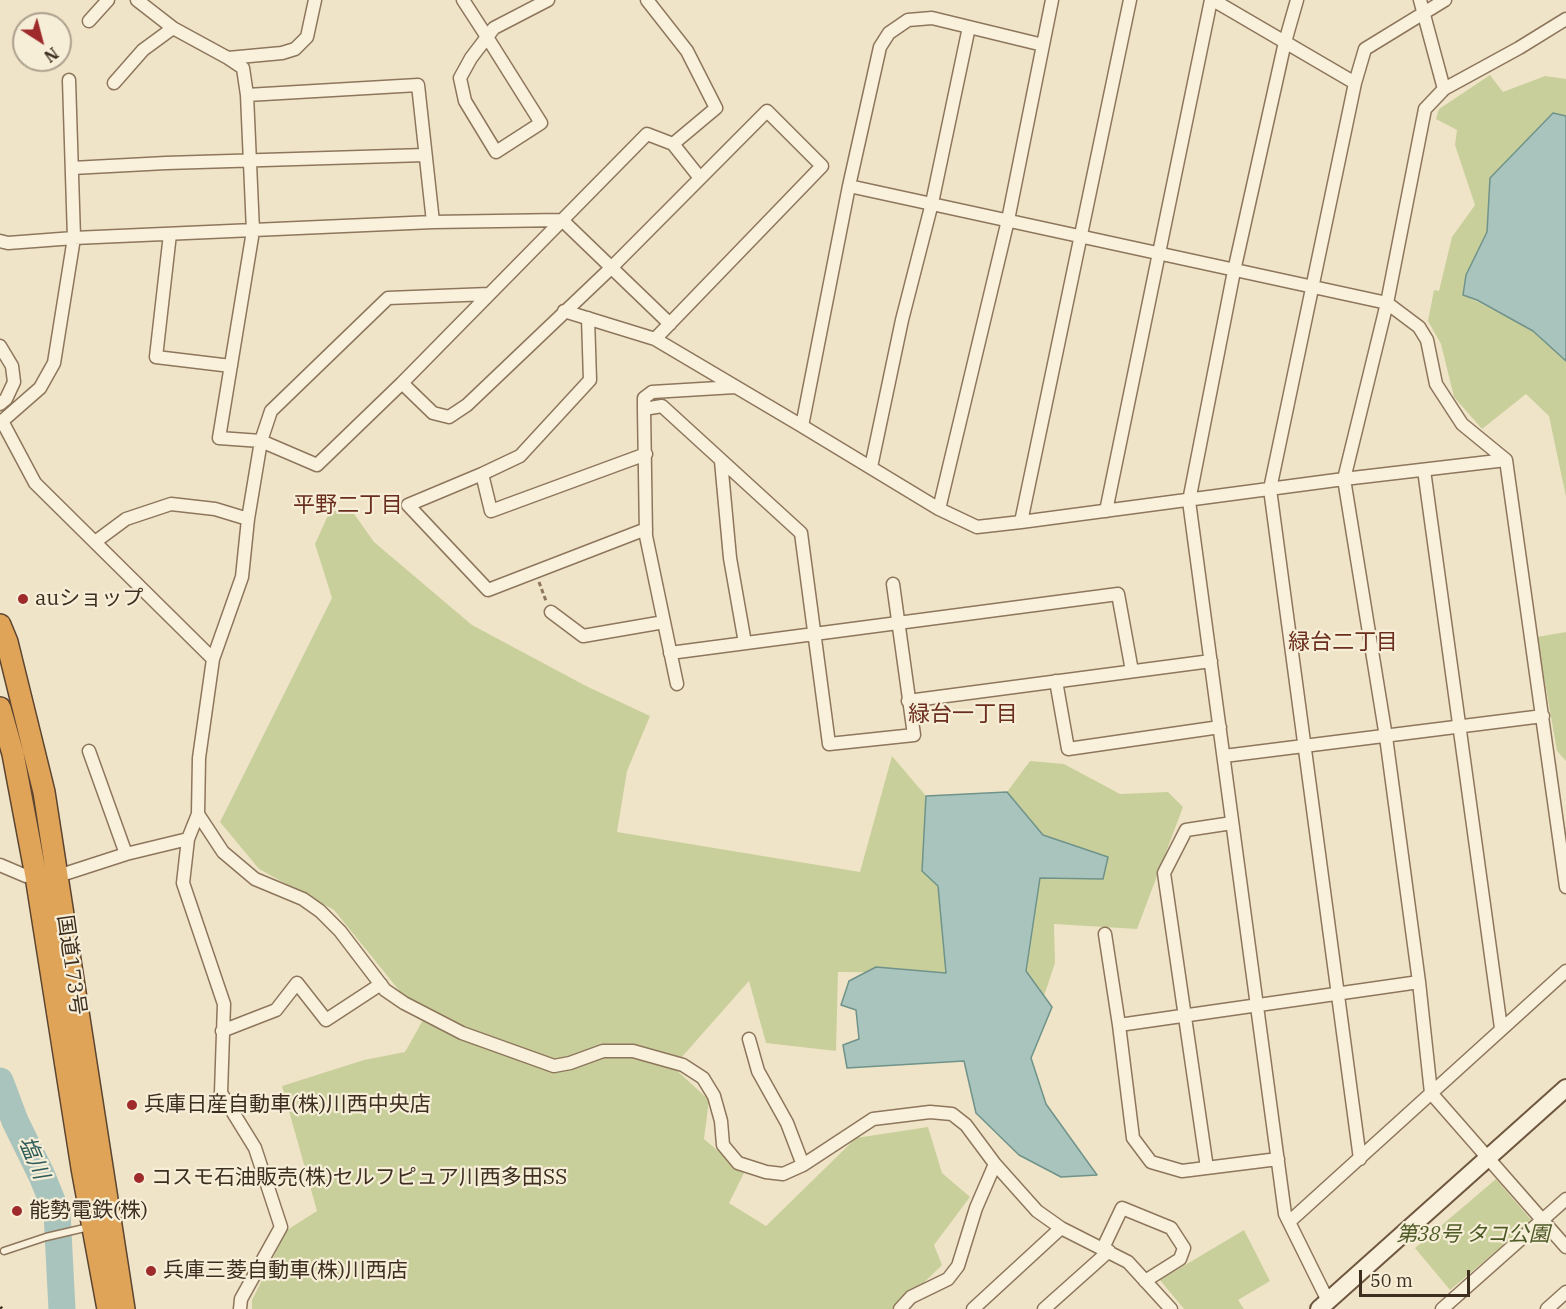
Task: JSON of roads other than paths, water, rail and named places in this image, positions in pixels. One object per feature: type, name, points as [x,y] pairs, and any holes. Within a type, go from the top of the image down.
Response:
[{"type":"highway","name":"国道173号","points":[[0,626],[7,642],[44,792],[124,1309]]},
{"type":"highway","name":"国道173号","points":[[0,708],[13,754],[36,876],[108,1309]]},
{"type":"street","points":[[89,21],[108,0]]},
{"type":"street","points":[[137,0],[173,28],[243,68],[247,95],[253,230],[219,438],[261,441],[317,465],[646,134],[673,144],[700,178]]},
{"type":"street","points":[[228,58],[282,53],[295,49],[307,37],[315,0]]},
{"type":"street","points":[[463,0],[487,38],[541,123],[496,152],[465,101],[460,78],[471,58],[487,38],[494,28],[548,0]]},
{"type":"street","points":[[647,0],[687,51],[716,108],[673,144]]},
{"type":"street","points":[[939,509],[1008,220],[1052,0]]},
{"type":"street","points":[[1021,522],[1130,0]]},
{"type":"street","points":[[1106,511],[1212,0],[1355,83]]},
{"type":"street","points":[[1297,0],[1285,42],[1234,271],[1190,501],[1285,1214],[1323,1305],[1566,1088]]},
{"type":"street","points":[[1420,0],[1444,89]]},
{"type":"street","points":[[1360,1160],[1336,995],[1306,746],[1270,489],[1355,83],[1365,49],[1445,0]]},
{"type":"street","points":[[802,426],[849,186],[880,47],[889,33],[908,20],[932,18],[1043,45]]},
{"type":"street","points":[[1566,19],[1444,89],[1425,109],[1387,303],[1344,479],[1386,737],[1419,982],[1431,1093],[1566,1247]]},
{"type":"street","points":[[871,467],[902,320],[932,203],[969,27]]},
{"type":"street","points":[[114,83],[143,50],[173,28]]},
{"type":"street","points":[[69,80],[74,238],[54,363],[40,388],[1,422],[35,483],[213,659]]},
{"type":"street","points":[[247,95],[418,85],[433,222]]},
{"type":"street","points":[[402,382],[433,413],[449,417],[467,405],[611,268],[768,111],[822,166],[655,339]]},
{"type":"street","points":[[72,168],[425,155]]},
{"type":"street","points":[[849,186],[1387,303],[1419,327],[1428,340],[1436,384],[1462,424],[1506,460],[1566,886]]},
{"type":"street","points":[[0,241],[8,243],[433,222],[562,220],[670,324]]},
{"type":"street","points":[[170,234],[156,357],[231,366]]},
{"type":"street","points":[[240,1309],[241,1299],[281,1227],[255,1148],[221,1093],[224,1004],[183,883],[188,839],[198,814],[199,758],[213,659],[242,577],[248,519],[261,441],[272,411],[388,298],[489,294]]},
{"type":"street","points":[[564,311],[655,339],[939,509],[977,527],[1506,460]]},
{"type":"street","points":[[588,318],[590,380],[520,456],[408,505],[488,590],[646,529]]},
{"type":"street","points":[[0,346],[12,366],[14,382],[6,399],[0,404]]},
{"type":"street","points":[[677,684],[646,529],[644,398],[652,392],[736,387]]},
{"type":"street","points":[[644,408],[662,406],[801,533],[829,744],[914,735],[893,584]]},
{"type":"street","points":[[482,474],[491,511],[646,454]]},
{"type":"street","points":[[721,461],[730,558],[745,643]]},
{"type":"street","points":[[1424,470],[1501,1028]]},
{"type":"street","points":[[95,542],[126,519],[171,504],[215,509],[248,519]]},
{"type":"street","points":[[670,653],[1118,594],[1132,671]]},
{"type":"street","points":[[550,612],[583,636],[664,621]]},
{"type":"street","points":[[908,701],[1211,661]]},
{"type":"street","points":[[1056,681],[1068,749],[1220,727]]},
{"type":"street","points":[[1224,756],[1543,716]]},
{"type":"street","points":[[89,751],[126,854]]},
{"type":"street","points":[[198,814],[223,852],[255,879],[303,899],[320,911],[340,931],[386,990],[462,1033],[554,1066],[570,1063],[603,1051],[633,1051],[683,1065],[703,1078],[714,1096],[722,1121],[723,1144],[738,1163],[766,1172],[783,1174],[803,1165],[873,1119],[930,1112],[952,1114],[966,1125],[995,1164],[1037,1211],[1061,1228],[1128,1262],[1168,1308]]},
{"type":"street","points":[[1207,1168],[1164,873],[1186,830],[1232,823]]},
{"type":"street","points":[[0,865],[26,876],[58,876],[126,854],[188,839]]},
{"type":"street","points":[[1105,934],[1133,1138],[1151,1162],[1182,1171],[1278,1159]]},
{"type":"street","points":[[1289,1222],[1566,971]]},
{"type":"street","points":[[1119,1025],[1419,982]]},
{"type":"street","points":[[222,1031],[276,1010],[297,984],[326,1020],[381,984]]},
{"type":"street","points":[[750,1039],[758,1071],[786,1123],[803,1165]]},
{"type":"street","points":[[900,1309],[911,1297],[948,1279],[958,1266],[976,1208],[995,1164]]},
{"type":"street","points":[[1442,1309],[1566,1199]]},
{"type":"street","points":[[1044,1309],[1106,1250],[1122,1208],[1171,1228],[1184,1248],[1180,1259],[1145,1281]]},
{"type":"street","points":[[974,1309],[1061,1228]]},
{"type":"street","points":[[1547,1309],[1566,1293]]},
{"type":"lane","points":[[4,1251],[46,1237],[93,1226]]},
{"type":"water","points":[[1553,113],[1566,116],[1566,361],[1533,331],[1477,300],[1463,295],[1466,275],[1487,232],[1490,178]]},
{"type":"water","points":[[1007,792],[1043,835],[1108,857],[1103,879],[1040,878],[1026,971],[1052,1007],[1031,1058],[1046,1104],[1097,1175],[1061,1177],[1019,1155],[976,1113],[964,1061],[847,1068],[843,1045],[859,1039],[856,1010],[841,1005],[849,981],[876,967],[946,973],[938,886],[922,871],[926,796]]},
{"type":"waterway","name":"塩川","points":[[0,1081],[15,1121],[57,1213],[62,1309]]},
{"type":"place","name":"auショップ","points":[[23,599]]},
{"type":"place","name":"兵庫日産自動車(株)川西中央店","points":[[132,1105]]},
{"type":"place","name":"コスモ石油販売(株)セルフピュア川西多田SS","points":[[139,1178]]},
{"type":"place","name":"能勢電鉄(株)","points":[[17,1211]]},
{"type":"place","name":"兵庫三菱自動車(株)川西店","points":[[151,1271]]},
{"type":"district","name":"平野二丁目","points":[[348,506]]},
{"type":"district","name":"緑台二丁目","points":[[1343,643]]},
{"type":"district","name":"緑台一丁目","points":[[963,715]]},
{"type":"park label","name":"第38号 タコ公園","points":[[1473,1235]]}]
